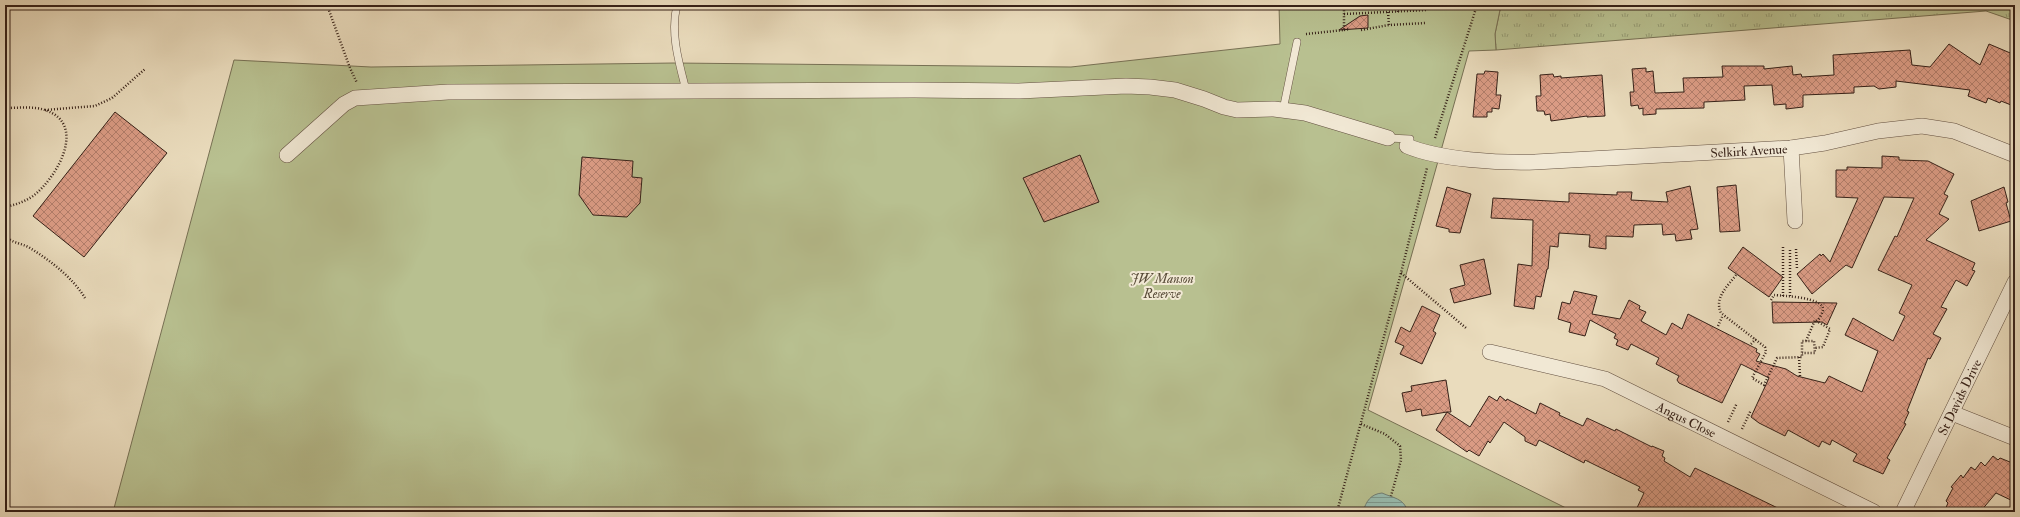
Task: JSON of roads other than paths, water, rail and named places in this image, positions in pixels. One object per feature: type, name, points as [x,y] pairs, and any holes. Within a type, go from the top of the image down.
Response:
[{"type":"street","points":[[287,155],[344,104],[355,98],[448,92],[686,90],[1019,91],[1126,86],[1150,87],[1175,90],[1204,99],[1224,108],[1237,110],[1283,110],[1305,113],[1388,138]]},
{"type":"street","name":"Selkirk Avenue","points":[[1408,142],[1476,159],[1535,162],[1791,148],[1825,143],[1878,131],[1922,126],[1954,131],[2015,155]]},
{"type":"street","points":[[1791,148],[1795,221]]},
{"type":"street","name":"St Davids Drive","points":[[1903,512],[2015,282]]},
{"type":"street","name":"Angus Close","points":[[1490,352],[1605,379],[1874,512]]},
{"type":"street","points":[[1952,413],[2015,438]]},
{"type":"lane","points":[[677,5],[674,26],[675,41],[686,90]]},
{"type":"lane","points":[[1283,110],[1297,42]]},
{"type":"lane","points":[[1388,138],[1408,142]]},
{"type":"water","points":[[1382,493],[1401,501],[1408,512],[1363,512],[1372,497]]},
{"type":"park label","name":"JW Manson Reserve","points":[[1162,286]]}]
